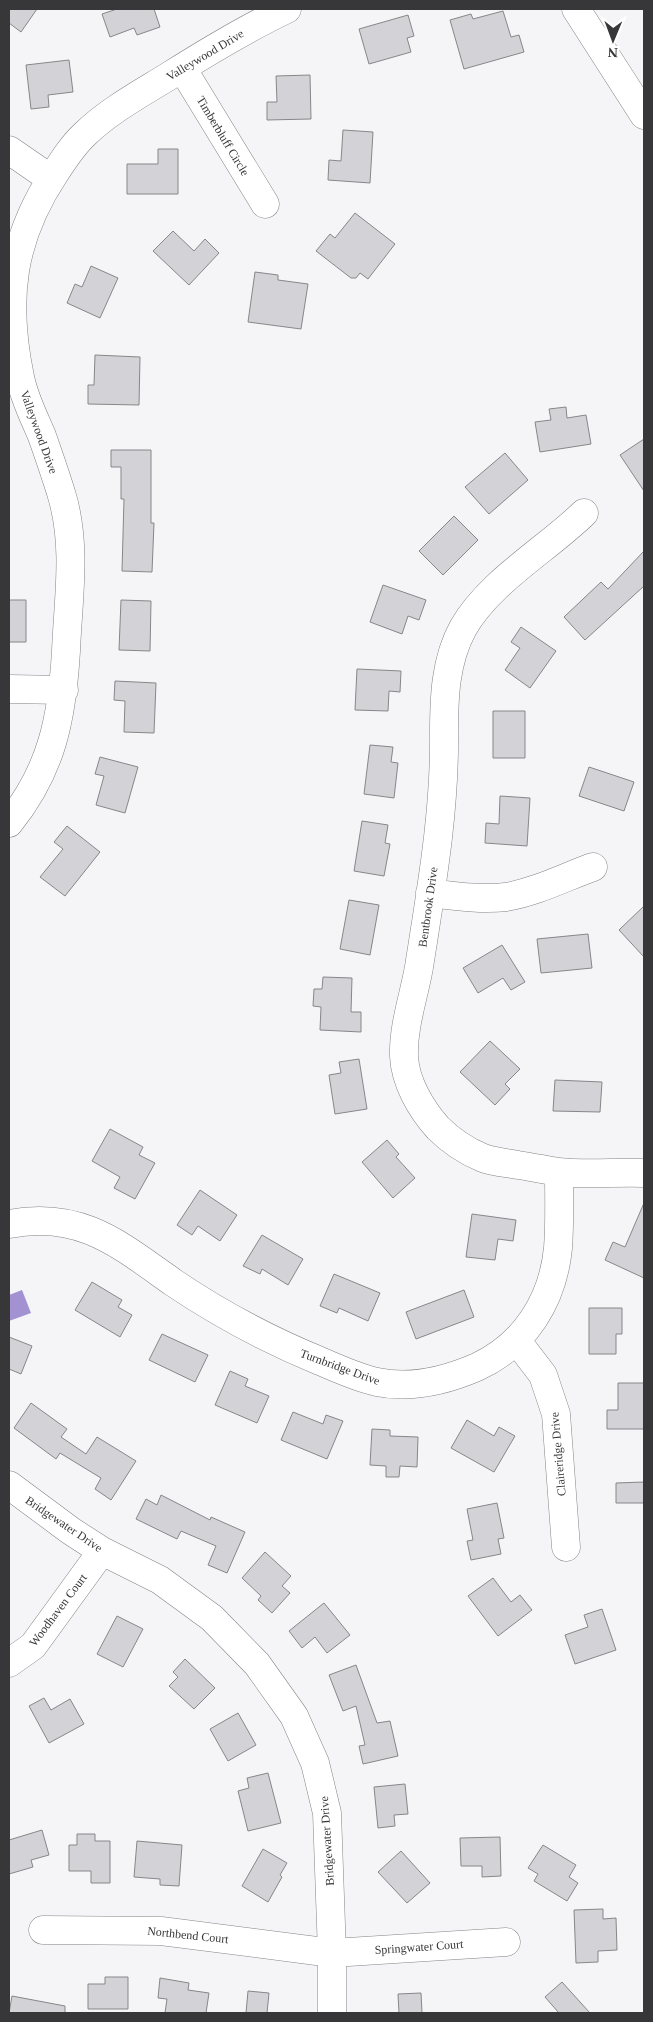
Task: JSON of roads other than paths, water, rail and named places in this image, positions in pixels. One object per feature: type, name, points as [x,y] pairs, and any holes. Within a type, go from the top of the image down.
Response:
[{"type":"street","name":"Valleywood Drive","points":[[9,823],[24,804],[44,768],[55,732],[64,690],[71,550],[62,498],[43,440],[18,402],[20,380],[14,348],[12,283],[20,247],[41,195],[51,179],[70,150],[100,120],[117,107],[259,22],[287,9]]},
{"type":"street","points":[[576,9],[644,115]]},
{"type":"street","name":"Timberbluff Circle","points":[[182,68],[265,204]]},
{"type":"street","points":[[9,150],[51,179]]},
{"type":"street","name":"Bentbrook Drive","points":[[584,513],[507,579],[478,607],[463,628],[456,644],[445,688],[442,788],[438,836],[418,968],[405,1034],[405,1065],[418,1100],[428,1115],[440,1129],[469,1151],[485,1159],[560,1172],[644,1173]]},
{"type":"street","points":[[9,689],[64,690]]},
{"type":"street","points":[[430,893],[484,898],[507,896],[536,889],[593,867]]},
{"type":"street","name":"Turnbridge Drive","points":[[9,1224],[36,1221],[57,1223],[78,1226],[97,1233],[116,1242],[174,1283],[252,1330],[318,1360],[377,1382],[402,1384],[444,1379],[484,1363],[517,1341],[540,1308],[554,1268],[558,1248],[560,1172]]},
{"type":"street","name":"Claireridge Drive","points":[[517,1341],[543,1375],[556,1414],[566,1547]]},
{"type":"street","name":"Bridgewater Drive","points":[[9,1486],[63,1526],[102,1551],[160,1580],[212,1618],[257,1664],[294,1716],[315,1763],[327,1813],[332,2013]]},
{"type":"street","name":"Woodhaven Court","points":[[9,1663],[20,1657],[40,1638],[102,1551]]},
{"type":"street","name":"Northbend Court","points":[[43,1930],[161,1931],[332,1953]]},
{"type":"street","name":"Springwater Court","points":[[332,1953],[506,1942]]}]
